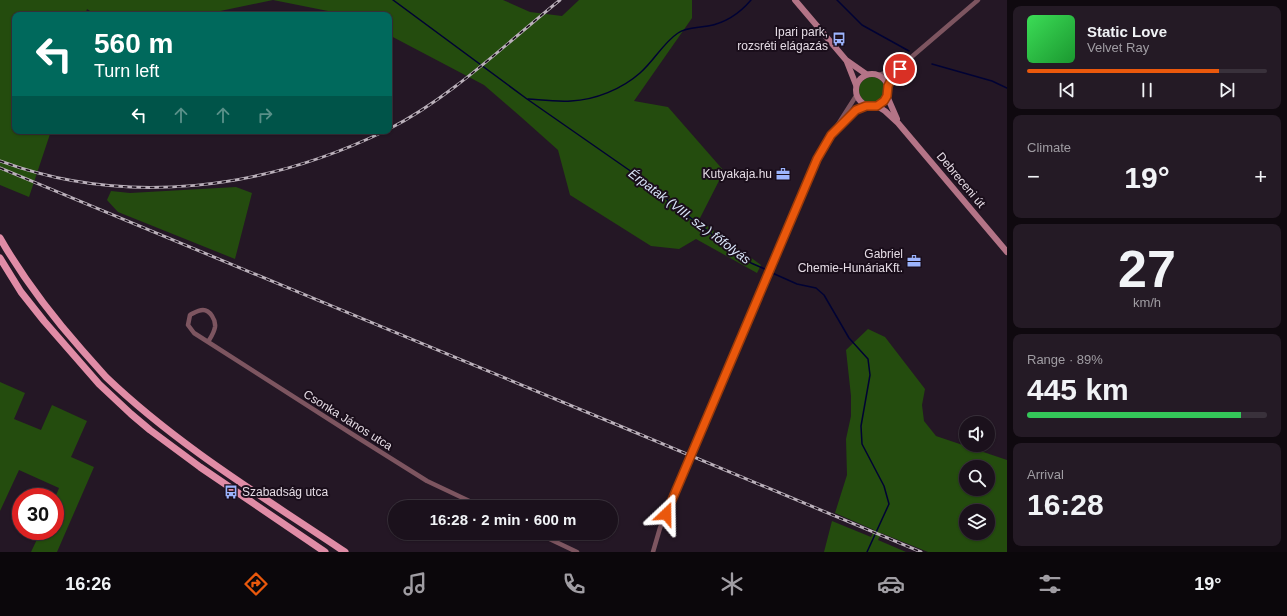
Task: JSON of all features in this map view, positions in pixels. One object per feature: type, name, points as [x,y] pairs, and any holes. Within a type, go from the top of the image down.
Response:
[{"type":"main road","points":[[0,238],[49,312],[106,376],[182,441],[345,552]]},
{"type":"main road","points":[[0,258],[21,292],[44,322],[99,384],[131,414],[200,467],[325,552]]},
{"type":"street","points":[[654,552],[660,528],[811,170],[856,96],[856,84],[846,60],[795,0]]},
{"type":"street","points":[[898,122],[887,96],[888,86],[892,78],[908,60],[978,0]]},
{"type":"street","points":[[846,60],[866,74]]},
{"type":"street","points":[[878,75],[888,72],[908,60]]},
{"type":"street","points":[[856,84],[860,78],[866,74],[875,74],[883,78],[888,86]]},
{"type":"street","points":[[856,96],[858,100],[866,106]]},
{"type":"street","points":[[831,135],[856,110],[866,106],[877,106],[882,103],[887,96]]},
{"type":"street","points":[[877,106],[898,122]]},
{"type":"street","name":"Debreceni út","points":[[898,122],[1007,252]]},
{"type":"street","name":"Csonka János utca","points":[[208,342],[214,332],[215,325],[213,318],[207,311],[202,310],[190,315],[188,325],[194,333],[208,342],[352,434],[427,481],[467,500]]},
{"type":"street","points":[[552,540],[577,552]]},
{"type":"green space","points":[[0,0],[273,0],[215,12],[92,12],[87,9],[86,12],[12,12],[12,134],[50,134],[29,197],[0,185]]},
{"type":"green space","points":[[273,0],[503,0],[530,12],[562,16],[579,0],[692,0],[692,18],[634,101],[668,107],[724,171],[699,220],[761,265],[757,273],[696,239],[679,249],[651,246],[570,195],[558,150],[484,85],[392,37],[392,12],[333,12]]},
{"type":"green space","points":[[872,77],[881,81],[885,90],[881,99],[872,103],[863,99],[859,90],[863,81]]},
{"type":"green space","points":[[236,187],[252,193],[235,259],[118,212],[107,200],[111,191],[130,193]]},
{"type":"green space","points":[[868,329],[885,337],[925,389],[922,405],[924,421],[936,436],[959,444],[959,452],[983,452],[1007,460],[1007,552],[928,552],[881,533],[878,540],[906,552],[824,552],[832,521],[871,537],[874,530],[835,513],[847,475],[846,439],[851,416],[851,396],[846,350]]},
{"type":"green space","points":[[0,382],[25,393],[14,419],[41,430],[52,405],[87,421],[71,457],[94,467],[64,536],[64,488],[59,488],[19,470],[0,511]]},
{"type":"green space","points":[[37,540],[62,540],[57,552],[31,552]]},
{"type":"waterway","name":"Érpatak (VIII. sz.) főfolyás","points":[[393,0],[527,99],[629,170],[732,250],[751,263],[767,270]]},
{"type":"waterway","points":[[528,99],[571,101],[608,93],[633,79],[650,63],[668,42],[681,31],[714,25],[726,20],[737,13],[751,0]]},
{"type":"waterway","points":[[837,0],[862,25],[909,51]]},
{"type":"waterway","points":[[932,64],[992,81],[1007,88]]},
{"type":"waterway","name":"Érpatak (VIII. sz.) főfolyás","points":[[770,272],[797,284],[816,288],[824,295],[849,338],[868,359],[870,375],[861,426],[862,444],[884,486],[889,504],[867,552]]},
{"type":"railway","points":[[392,127],[412,116],[456,86],[560,0]]},
{"type":"railway","points":[[0,161],[48,176],[97,184],[146,187],[195,185],[244,178],[292,167],[339,151],[378,134]]},
{"type":"railway","points":[[0,168],[921,552]]},
{"type":"place","name":"Ipari park, rozsréti elágazás","points":[[839,39]]},
{"type":"place","name":"Kutyakaja.hu","points":[[783,174]]},
{"type":"place","name":"Gabriel Chemie-HunáriaKft.","points":[[914,261]]},
{"type":"place","name":"Szabadság utca","points":[[231,492]]},
{"type":"route","points":[[666,514],[783,240],[811,170],[831,135],[856,110],[860,107],[877,106],[886,99],[888,86],[892,78],[900,69]]}]
